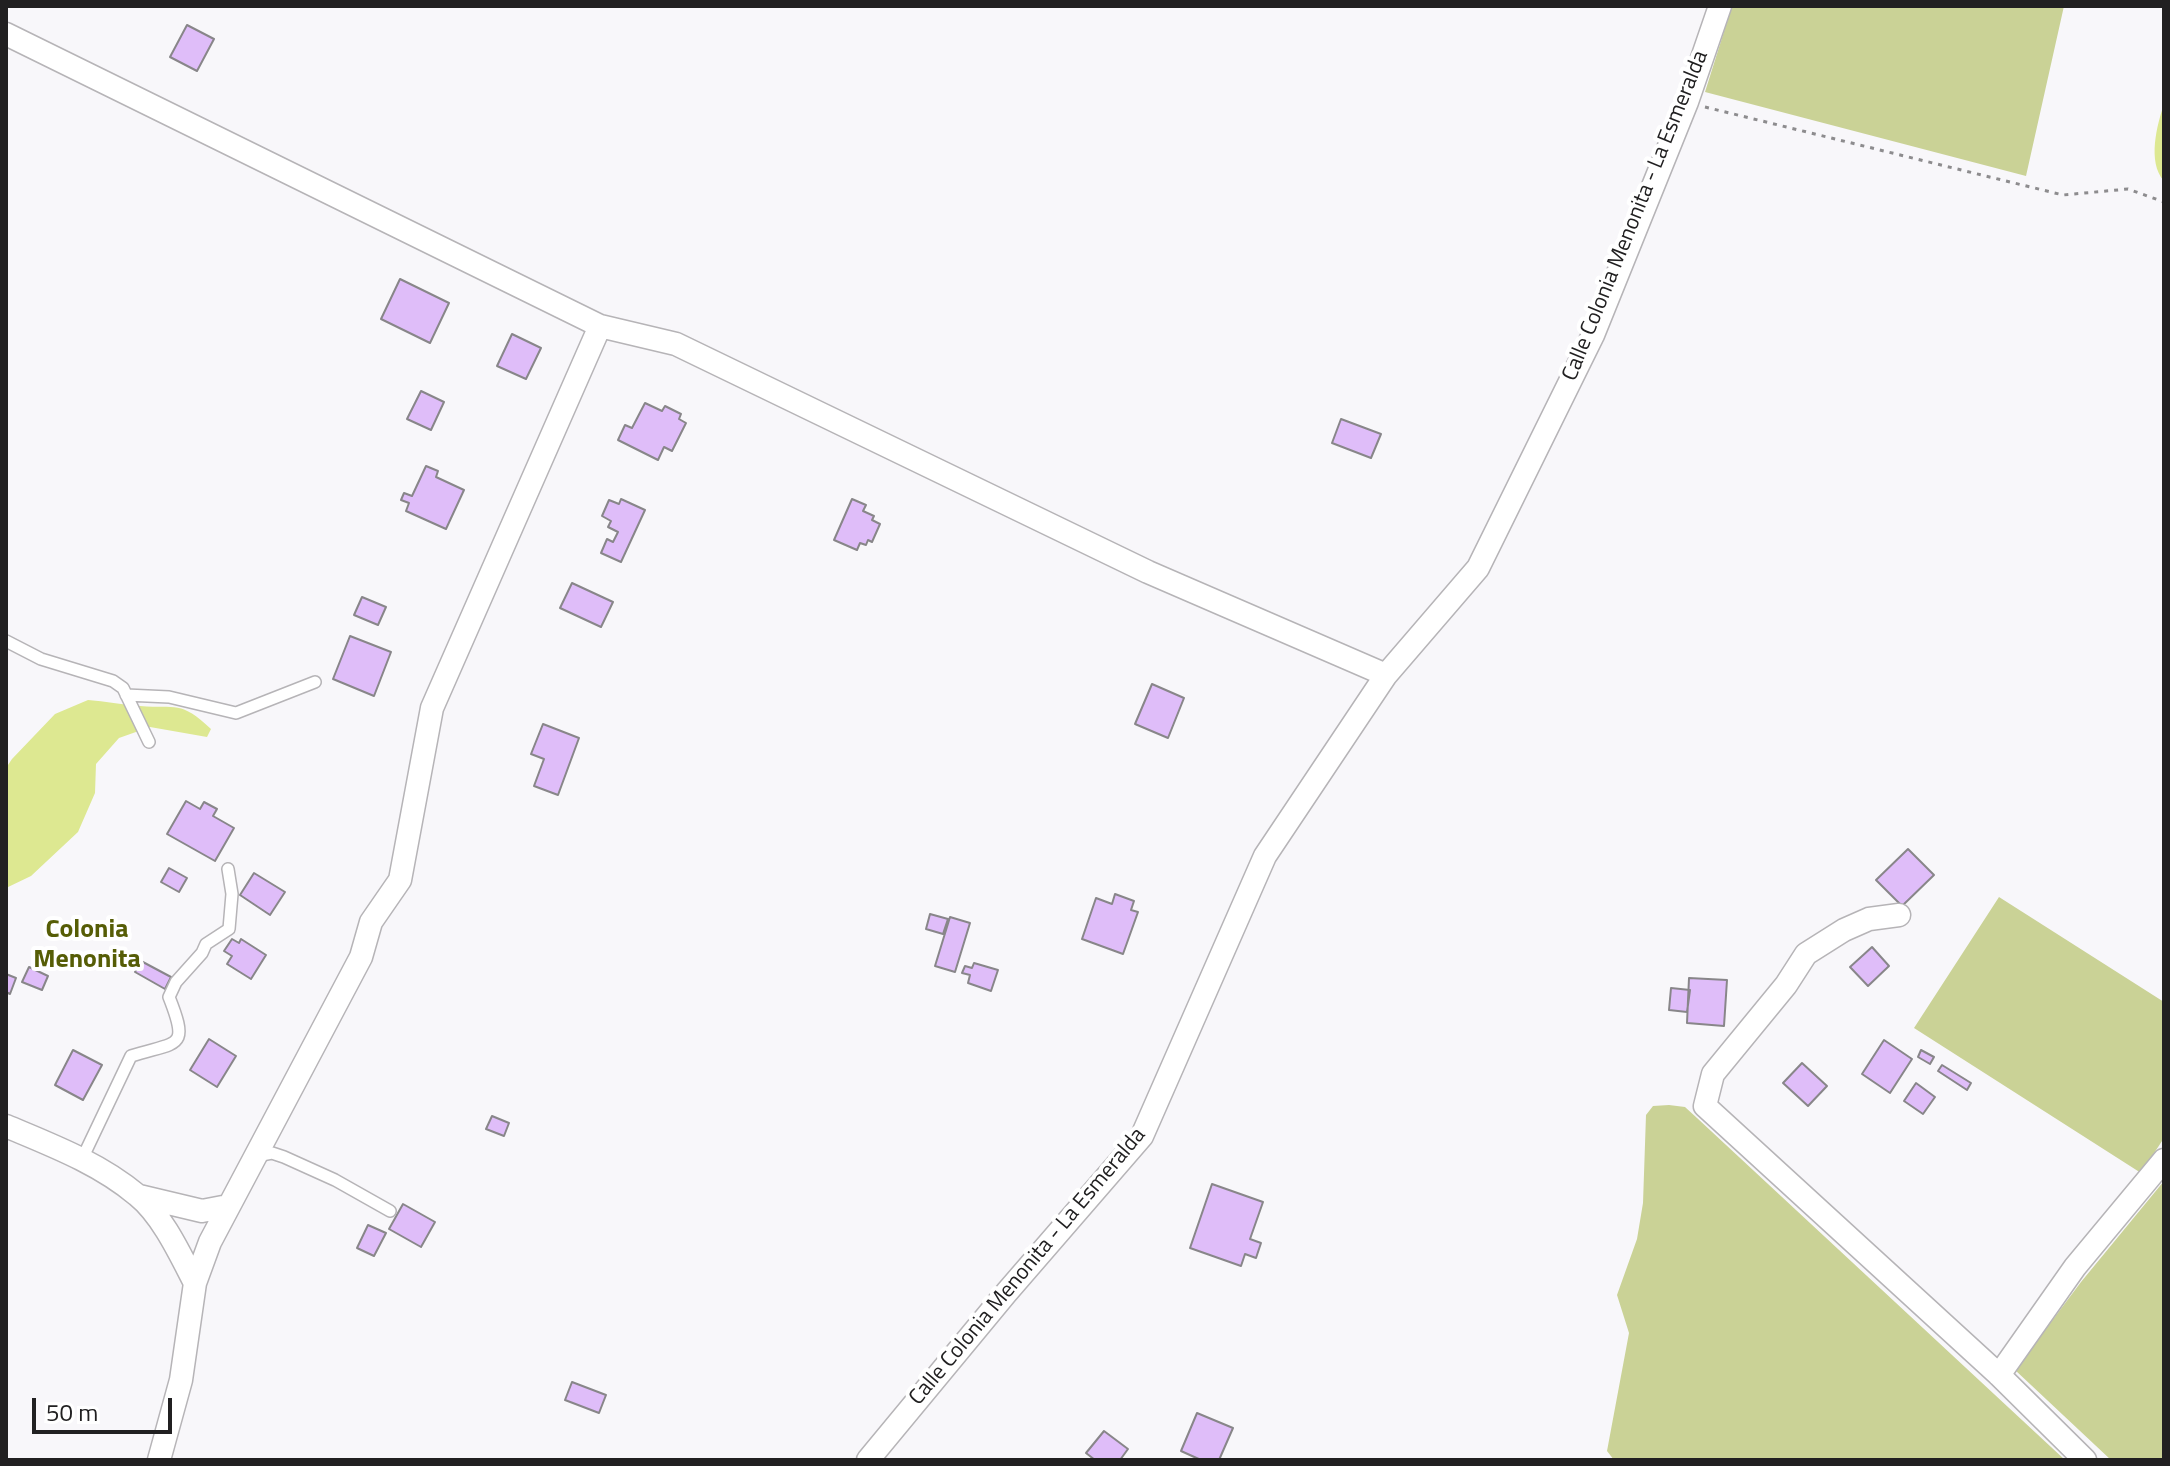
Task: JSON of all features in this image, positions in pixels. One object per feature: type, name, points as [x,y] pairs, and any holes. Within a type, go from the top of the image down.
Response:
[{"type":"street","name":"Calle Colonia Menonita - La Esmeralda","points":[[868,1460],[1142,1136],[1265,856],[1386,675],[1478,568],[1593,335],[1687,102],[1720,6]]},
{"type":"street","points":[[6,34],[600,326],[676,344],[1148,572],[1386,675]]},
{"type":"street","points":[[159,1460],[181,1380],[195,1283],[210,1242],[361,957],[371,922],[400,880],[432,708],[600,326]]},
{"type":"street","points":[[1899,915],[1869,919],[1844,930],[1806,954],[1786,985],[1713,1074],[1705,1106],[1999,1375],[2085,1460]]},
{"type":"street","points":[[6,1126],[82,1159],[139,1196],[174,1241],[195,1283]]},
{"type":"street","points":[[1999,1375],[2075,1267],[2164,1160]]},
{"type":"street","points":[[139,1196],[202,1211],[228,1206]]},
{"type":"lane","points":[[6,641],[41,659],[113,681],[123,688],[149,742]]},
{"type":"lane","points":[[128,699],[169,697],[236,713],[315,682]]},
{"type":"lane","points":[[82,1159],[131,1056],[170,1045],[177,1040],[179,1017],[169,997],[176,982],[202,953],[206,944],[229,929],[232,894],[228,869]]},
{"type":"lane","points":[[255,1156],[272,1153],[284,1157],[335,1180],[390,1211]]},
{"type":"path","points":[[1687,102],[2063,195],[2128,189],[2164,202]]},
{"type":"shaded area","points":[[1732,6],[2064,6],[2026,176],[1705,92]]},
{"type":"shaded area","points":[[2164,104],[2164,181],[2155,154],[2156,133]]},
{"type":"shaded area","points":[[88,700],[178,708],[192,714],[211,729],[207,737],[150,727],[119,738],[96,764],[95,793],[78,832],[31,876],[6,888],[6,768],[55,714]]},
{"type":"shaded area","points":[[1999,897],[2164,1002],[2164,1138],[2141,1173],[1914,1028]]},
{"type":"shaded area","points":[[1653,1106],[1685,1107],[2065,1460],[1614,1460],[1607,1451],[1629,1333],[1617,1295],[1637,1239],[1643,1203],[1646,1115]]},
{"type":"shaded area","points":[[2164,1181],[2164,1460],[2111,1460],[2015,1370],[2081,1282]]},
{"type":"building","points":[[187,25],[214,39],[197,71],[170,57]]},
{"type":"building","points":[[400,279],[449,303],[430,343],[381,319]]},
{"type":"building","points":[[512,334],[541,348],[526,379],[497,366]]},
{"type":"building","points":[[421,391],[444,402],[431,430],[407,419]]},
{"type":"building","points":[[645,403],[662,411],[665,406],[681,414],[679,419],[686,423],[672,451],[664,447],[658,460],[618,440],[625,425],[632,428]]},
{"type":"building","points":[[1341,419],[1381,434],[1371,458],[1332,443]]},
{"type":"building","points":[[426,466],[438,471],[436,477],[464,490],[446,529],[406,511],[409,503],[401,500],[404,493],[412,496]]},
{"type":"building","points":[[621,499],[645,510],[621,562],[601,553],[607,539],[613,542],[618,532],[608,527],[611,521],[602,516],[609,500],[619,504]]},
{"type":"building","points":[[852,499],[866,505],[863,511],[874,516],[872,520],[880,524],[872,542],[868,540],[866,545],[860,543],[857,550],[834,540]]},
{"type":"building","points":[[572,583],[613,602],[601,627],[560,608]]},
{"type":"building","points":[[362,597],[386,607],[378,625],[354,615]]},
{"type":"building","points":[[350,636],[391,652],[374,696],[333,679]]},
{"type":"building","points":[[1152,684],[1184,698],[1168,738],[1135,724]]},
{"type":"building","points":[[543,724],[579,738],[558,795],[534,786],[544,759],[531,754]]},
{"type":"building","points":[[186,801],[200,809],[204,802],[217,809],[213,816],[234,828],[215,861],[167,834]]},
{"type":"building","points":[[1908,849],[1934,875],[1902,906],[1876,880]]},
{"type":"building","points":[[169,868],[187,878],[179,892],[161,882]]},
{"type":"building","points":[[254,873],[285,892],[270,915],[240,895]]},
{"type":"building","points":[[1115,894],[1134,901],[1131,910],[1138,912],[1123,954],[1082,939],[1096,898],[1112,904]]},
{"type":"building","points":[[930,914],[948,919],[943,934],[926,929]]},
{"type":"building","points":[[950,917],[970,923],[955,972],[935,966]]},
{"type":"building","points":[[232,939],[239,943],[241,939],[266,955],[251,979],[227,964],[232,956],[224,951]]},
{"type":"building","points":[[1872,947],[1889,966],[1868,986],[1850,967]]},
{"type":"building","points":[[141,961],[171,977],[165,989],[135,972]]},
{"type":"building","points":[[974,963],[998,970],[991,991],[968,983],[970,975],[962,973],[965,966],[972,968]]},
{"type":"building","points":[[29,967],[48,976],[42,990],[22,982]]},
{"type":"building","points":[[6,974],[16,978],[10,994],[6,992]]},
{"type":"building","points":[[1689,978],[1727,980],[1724,1026],[1687,1023]]},
{"type":"building","points":[[1671,988],[1690,990],[1687,1012],[1669,1010]]},
{"type":"building","points":[[209,1039],[236,1056],[217,1087],[190,1070]]},
{"type":"building","points":[[1884,1040],[1912,1059],[1890,1093],[1862,1074]]},
{"type":"building","points":[[73,1050],[102,1065],[83,1100],[55,1085]]},
{"type":"building","points":[[1921,1050],[1934,1057],[1930,1064],[1918,1057]]},
{"type":"building","points":[[1802,1063],[1827,1086],[1808,1106],[1783,1083]]},
{"type":"building","points":[[1942,1065],[1971,1083],[1967,1090],[1938,1071]]},
{"type":"building","points":[[1916,1083],[1935,1097],[1923,1114],[1904,1101]]},
{"type":"building","points":[[492,1116],[509,1123],[504,1136],[486,1129]]},
{"type":"building","points":[[1212,1184],[1263,1202],[1250,1239],[1261,1243],[1256,1258],[1245,1254],[1241,1266],[1190,1248]]},
{"type":"building","points":[[403,1204],[435,1222],[421,1247],[389,1229]]},
{"type":"building","points":[[368,1225],[386,1233],[374,1256],[357,1248]]},
{"type":"building","points":[[572,1382],[606,1395],[599,1413],[565,1400]]},
{"type":"building","points":[[1197,1413],[1233,1428],[1219,1460],[1201,1460],[1181,1451]]},
{"type":"building","points":[[1104,1431],[1128,1449],[1120,1460],[1095,1460],[1086,1453]]},
{"type":"district","name":"Colonia Menonita","points":[[87,946]]}]
